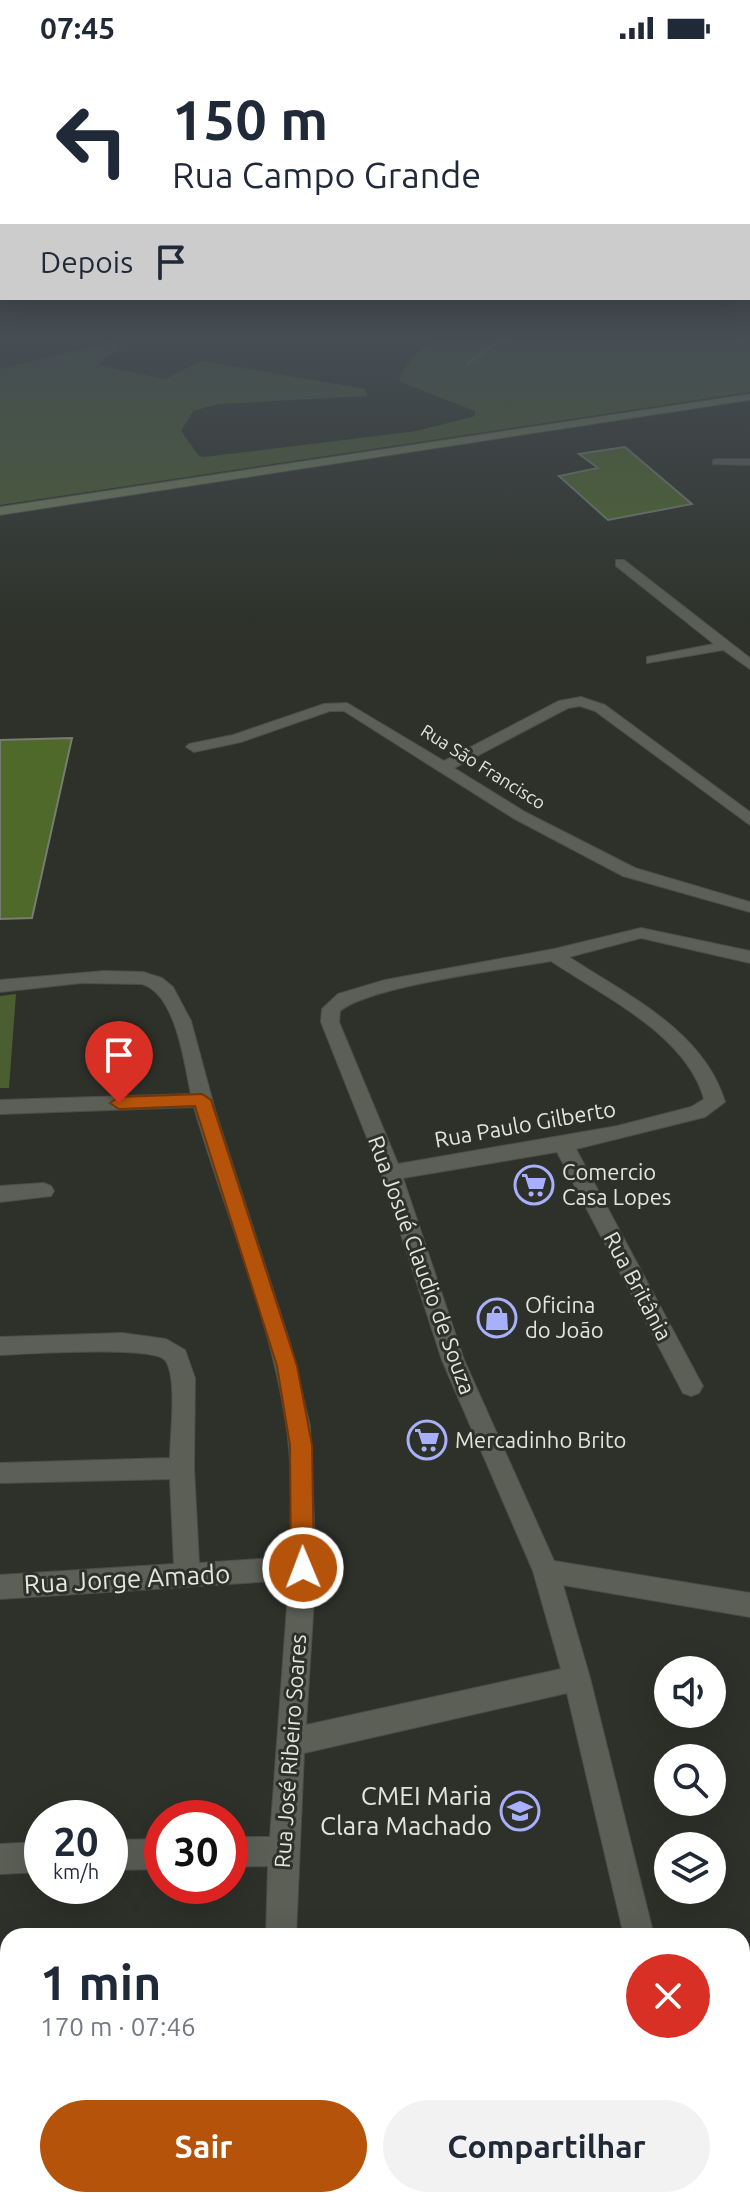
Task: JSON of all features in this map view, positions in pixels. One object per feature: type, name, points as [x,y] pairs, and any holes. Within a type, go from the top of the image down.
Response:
[{"type":"main road","points":[[0,511],[477,438]]},
{"type":"main road","points":[[0,521],[543,438]]},
{"type":"street","points":[[717,462],[750,462]]},
{"type":"street","points":[[620,563],[750,665]]},
{"type":"street","points":[[652,660],[724,646]]},
{"type":"street","points":[[442,768],[573,701],[588,703],[750,820]]},
{"type":"street","name":"Rua São Francisco","points":[[194,747],[236,739],[323,709],[342,706],[519,815],[629,872],[750,907]]},
{"type":"street","name":"Rua Josué Claudio de Souza","points":[[637,1928],[577,1678],[546,1571],[453,1360],[391,1173],[330,1022],[331,1009],[344,998],[385,986],[554,955],[641,933],[750,957]]},
{"type":"street","name":"Rua Paulo Gilberto","points":[[391,1173],[563,1144],[667,1121],[710,1108],[715,1102],[711,1082],[678,1041],[554,955]]},
{"type":"street","name":"Rua José Ribeiro Soares","points":[[0,986],[93,977],[154,981],[174,1001],[202,1100],[287,1366],[301,1445],[303,1568],[293,1742],[281,1851],[281,1928]]},
{"type":"street","points":[[0,1107],[202,1100]]},
{"type":"street","name":"Rua Britânia","points":[[563,1144],[691,1386]]},
{"type":"street","points":[[0,1194],[44,1191]]},
{"type":"street","points":[[0,1346],[122,1342],[166,1348],[177,1357],[183,1378],[182,1468],[187,1577]]},
{"type":"street","points":[[0,1473],[182,1468]]},
{"type":"street","name":"Rua Jorge Amado","points":[[0,1587],[303,1568]]},
{"type":"street","points":[[546,1571],[750,1605]]},
{"type":"street","points":[[293,1742],[577,1678]]},
{"type":"street","points":[[248,1852],[281,1851]]},
{"type":"street","points":[[0,1859],[24,1858]]},
{"type":"green space","points":[[0,438],[186,438],[199,456],[356,438],[442,438],[0,505]]},
{"type":"green space","points":[[16,994],[9,1088],[0,1088],[0,996]]},
{"type":"building","points":[[625,447],[692,504],[608,520],[559,476],[598,468],[579,454]]},
{"type":"building","points":[[72,738],[32,918],[0,919],[0,740]]},
{"type":"place","name":"Comercio Casa Lopes","points":[[534,1185]]},
{"type":"place","name":"Oficina do João","points":[[497,1318]]},
{"type":"place","name":"Mercadinho Brito","points":[[427,1440]]},
{"type":"place","name":"CMEI Maria Clara Machado","points":[[520,1811]]},
{"type":"route","points":[[119,1103],[202,1100],[287,1366],[301,1445],[303,1568]]}]
